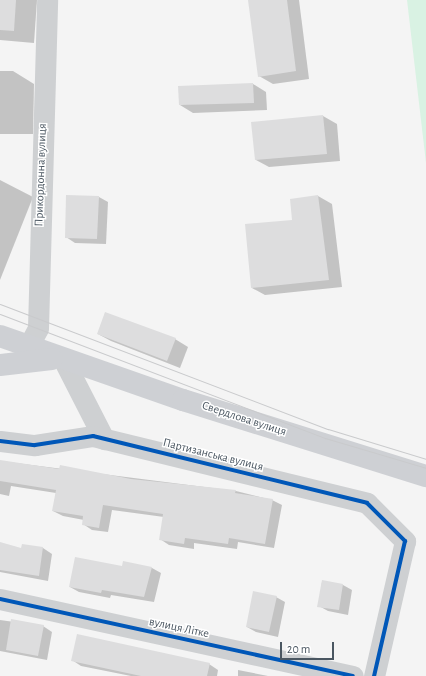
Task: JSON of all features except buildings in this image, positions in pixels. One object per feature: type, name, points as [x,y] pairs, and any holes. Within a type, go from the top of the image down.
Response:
[{"type":"street","name":"Прикордонна вулиця","points":[[28,347],[38,328],[47,0]]},
{"type":"street","name":"Свердлова вулиця","points":[[0,336],[183,400],[426,476]]},
{"type":"street","points":[[0,364],[63,359],[104,439]]},
{"type":"street","name":"Партизанська вулиця","points":[[0,441],[35,445],[93,436],[367,503],[405,540],[374,676]]},
{"type":"street","name":"вулиця Літке","points":[[0,599],[353,676]]},
{"type":"green space","points":[[407,0],[426,0],[426,163]]},
{"type":"tram line","points":[[0,304],[328,429],[426,459]]},
{"type":"tram line","points":[[0,314],[325,438],[426,468]]},
{"type":"cycle path","points":[[0,441],[35,445],[93,436],[367,503],[405,541],[374,676]]},
{"type":"cycle path","points":[[0,599],[353,676]]}]
